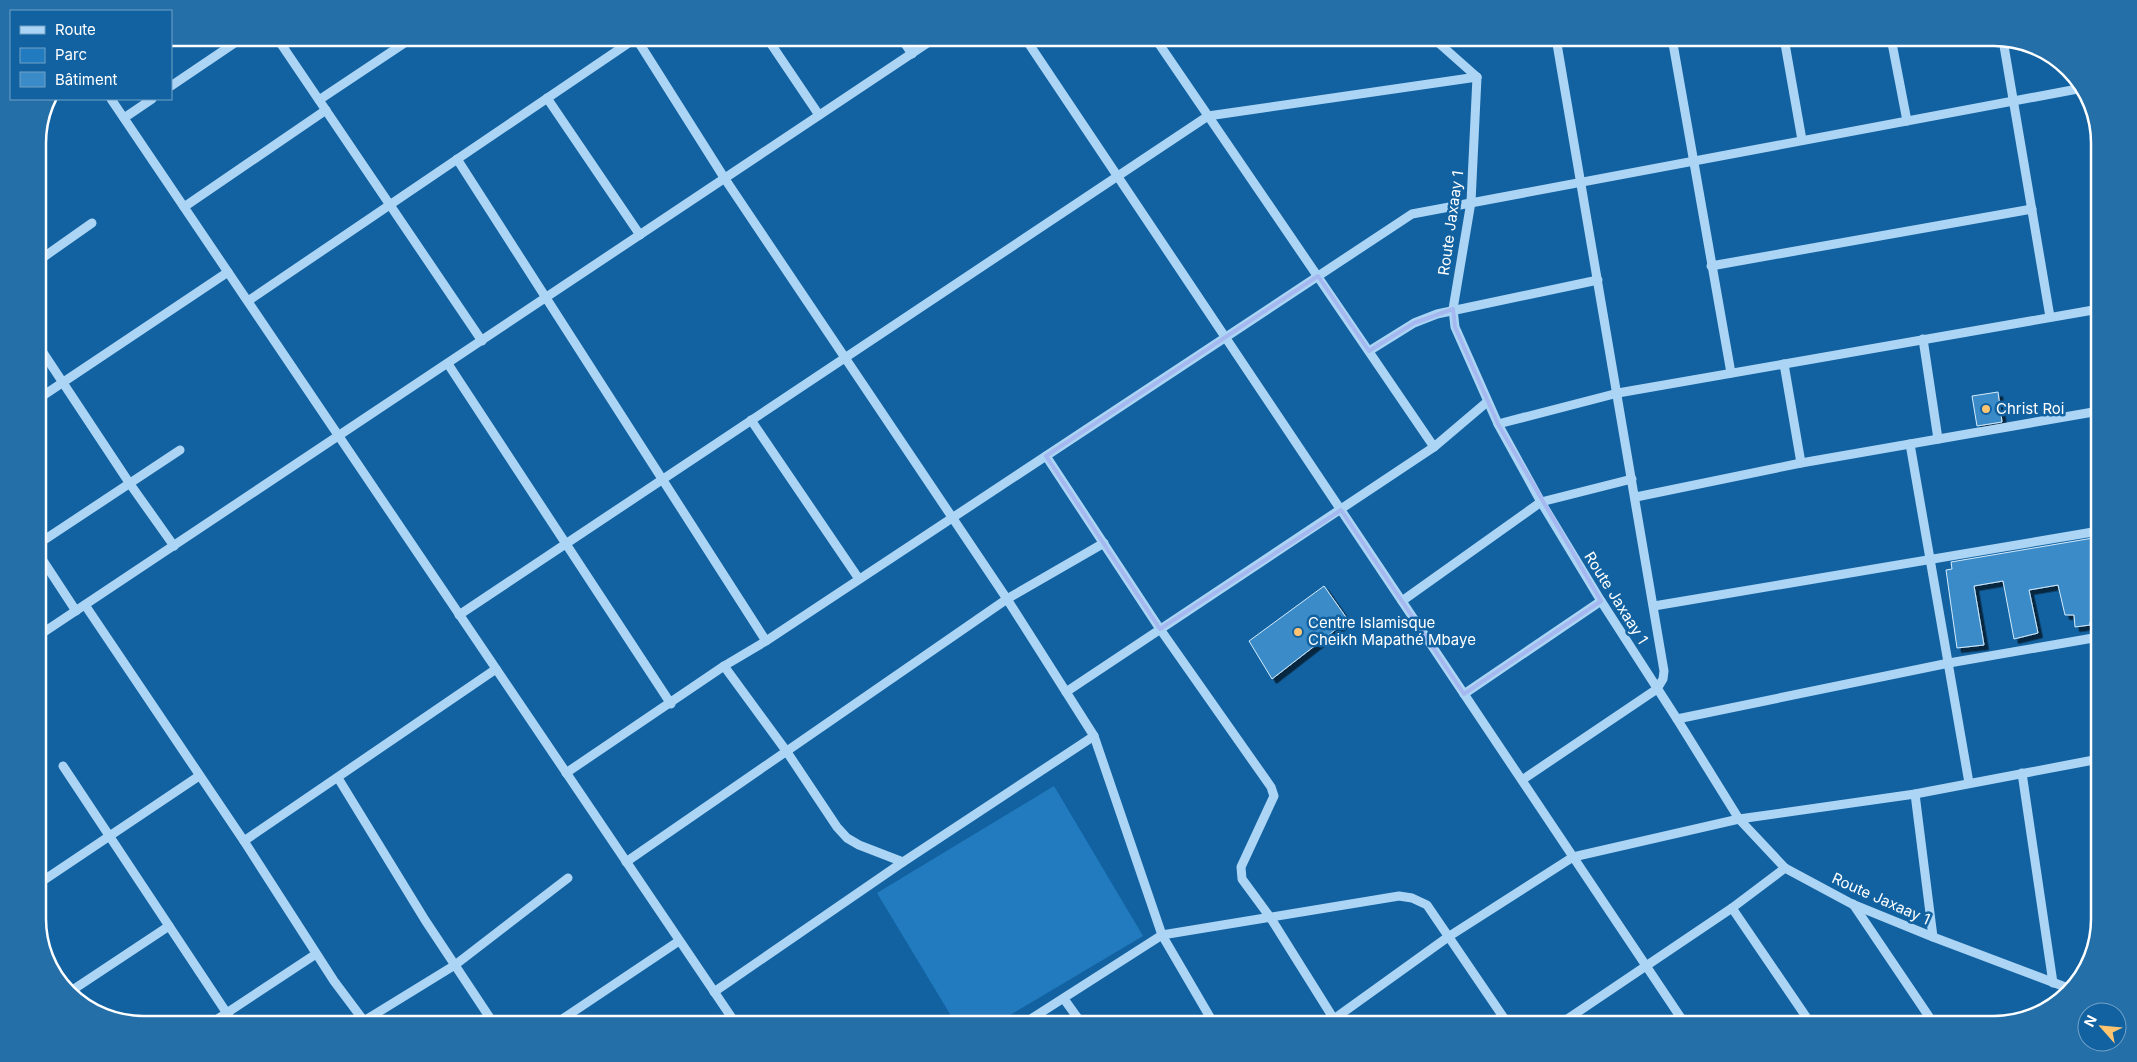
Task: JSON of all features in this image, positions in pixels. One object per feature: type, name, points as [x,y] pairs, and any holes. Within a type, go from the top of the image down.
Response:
[{"type":"street","points":[[172,85],[230,46]]},
{"type":"street","points":[[282,46],[482,341]]},
{"type":"street","points":[[319,100],[398,46]]},
{"type":"street","points":[[248,301],[624,46]]},
{"type":"street","points":[[641,46],[725,179],[1007,599],[1094,736],[1162,935],[1209,1016]]},
{"type":"street","points":[[772,46],[819,115]]},
{"type":"street","points":[[906,46],[912,54]]},
{"type":"street","points":[[46,631],[924,46]]},
{"type":"street","points":[[1030,46],[1680,1016]]},
{"type":"street","points":[[1160,46],[1434,447]]},
{"type":"street","points":[[1441,46],[1477,77]]},
{"type":"street","points":[[1522,780],[1658,689],[1663,679],[1664,671],[1636,497],[1557,46]]},
{"type":"street","points":[[1673,46],[1731,373]]},
{"type":"street","points":[[1785,46],[1802,140]]},
{"type":"street","points":[[1893,46],[1907,121]]},
{"type":"street","points":[[2004,47],[2050,317]]},
{"type":"street","points":[[459,615],[1208,116],[1477,77]]},
{"type":"street","name":"Route Jaxaay 1","points":[[1477,77],[1471,202],[1453,309],[1455,327],[1498,424],[1541,502],[1738,819],[1785,868],[1852,904],[2064,986]]},
{"type":"street","points":[[566,773],[671,704],[724,666],[859,580],[1412,214],[2074,90]]},
{"type":"street","points":[[548,98],[640,235]]},
{"type":"street","points":[[112,100],[730,1016]]},
{"type":"street","points":[[124,118],[151,100]]},
{"type":"street","points":[[184,207],[326,110]]},
{"type":"street","points":[[457,159],[766,641]]},
{"type":"street","points":[[1711,266],[2032,209]]},
{"type":"street","points":[[46,256],[92,224]]},
{"type":"street","points":[[46,394],[228,272]]},
{"type":"street","points":[[1369,351],[1414,323],[1453,309],[1598,280]]},
{"type":"street","points":[[1498,424],[1618,393],[2091,309]]},
{"type":"street","points":[[1923,340],[1938,439]]},
{"type":"street","points":[[46,358],[130,484],[174,546]]},
{"type":"street","points":[[448,364],[671,704]]},
{"type":"street","points":[[1784,364],[1801,463]]},
{"type":"street","points":[[1066,692],[1434,447],[1488,402]]},
{"type":"street","points":[[1636,497],[1801,463],[2091,412]]},
{"type":"street","points":[[751,420],[859,580]]},
{"type":"street","points":[[1910,444],[1969,783]]},
{"type":"street","points":[[46,539],[180,450]]},
{"type":"street","points":[[1046,456],[1160,629],[1271,787],[1274,796],[1241,867],[1242,879],[1270,917],[1331,1016]]},
{"type":"street","points":[[1402,601],[1541,502],[1632,479]]},
{"type":"street","points":[[1654,606],[2091,532]]},
{"type":"street","points":[[626,862],[1007,599],[1104,543]]},
{"type":"street","points":[[46,565],[76,611]]},
{"type":"street","points":[[1464,694],[1601,601]]},
{"type":"street","points":[[85,605],[244,841],[357,1016]]},
{"type":"street","points":[[1677,719],[1949,663],[2091,638]]},
{"type":"street","points":[[724,666],[787,752],[837,827],[847,838],[903,862]]},
{"type":"street","points":[[244,841],[496,669]]},
{"type":"street","points":[[714,992],[903,862],[1094,736]]},
{"type":"street","points":[[1343,1016],[1448,938],[1574,858],[1738,819],[1915,794],[2091,761]]},
{"type":"street","points":[[63,766],[228,1016]]},
{"type":"street","points":[[2022,774],[2053,983]]},
{"type":"street","points":[[46,879],[199,776]]},
{"type":"street","points":[[338,778],[489,1016]]},
{"type":"street","points":[[1915,794],[1934,937]]},
{"type":"street","points":[[1572,1016],[1732,908],[1785,868]]},
{"type":"street","points":[[373,1016],[455,965],[568,878]]},
{"type":"street","points":[[1036,1016],[1162,935],[1399,896],[1412,898],[1427,905],[1502,1016]]},
{"type":"street","points":[[1852,904],[1929,1016]]},
{"type":"street","points":[[1732,908],[1806,1016]]},
{"type":"street","points":[[75,988],[169,926]]},
{"type":"street","points":[[567,1016],[680,941]]},
{"type":"street","points":[[222,1016],[316,954]]},
{"type":"street","points":[[1064,999],[1076,1016]]},
{"type":"highlighted area","points":[[1318,276],[1369,351],[1414,323],[1453,309],[1455,327],[1498,424],[1601,601],[1464,694],[1341,510],[1160,629],[1046,456]]},
{"type":"green space","points":[[1054,786],[1143,936],[1008,1016],[951,1016],[877,893]]},
{"type":"building","points":[[1998,392],[2002,422],[1977,426],[1972,396]]},
{"type":"building","points":[[2091,538],[2090,625],[2075,627],[2074,615],[2065,615],[2058,585],[2029,590],[2038,633],[2014,639],[2003,581],[1974,586],[1984,645],[1957,648],[1946,570],[1952,569],[1951,562]]},
{"type":"building","points":[[1324,586],[1348,620],[1272,679],[1249,641]]},
{"type":"place","name":"Christ Roi","points":[[1986,409]]},
{"type":"place","name":"Centre Islamisque Cheikh Mapathé Mbaye","points":[[1298,632]]}]
